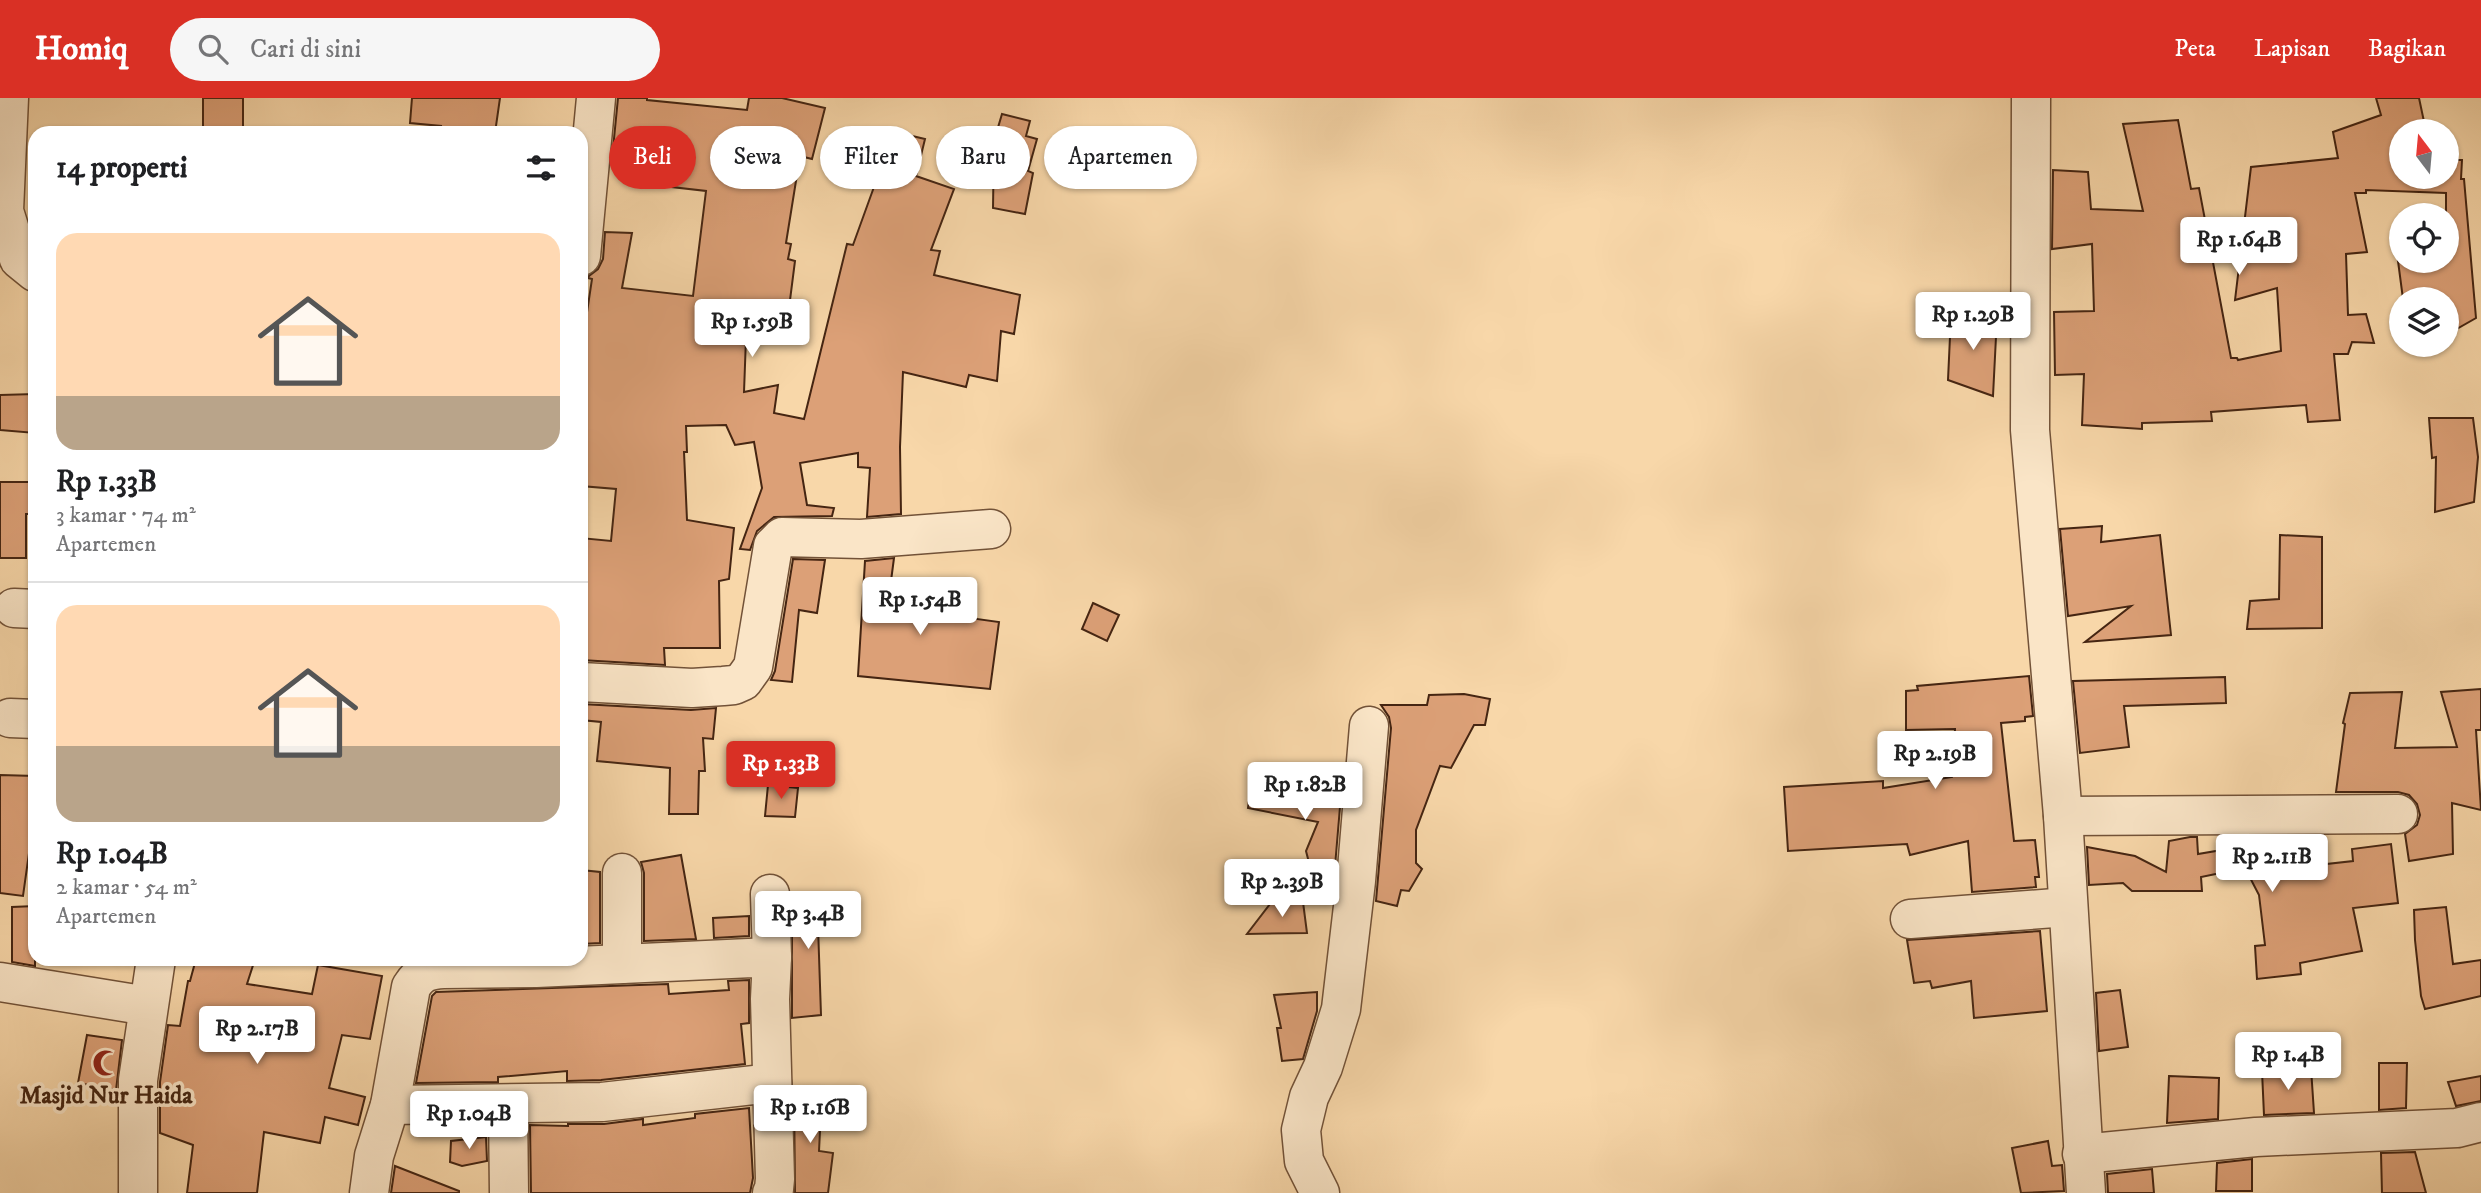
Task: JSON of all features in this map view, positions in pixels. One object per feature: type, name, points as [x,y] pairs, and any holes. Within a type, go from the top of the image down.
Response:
[{"type":"street","points":[[9,98],[4,211],[19,259],[28,266]]},
{"type":"street","points":[[588,182],[596,98]]},
{"type":"street","points":[[2031,98],[2030,430],[2063,816],[2086,1193]]},
{"type":"street","points":[[588,682],[692,688],[734,685],[743,681],[753,667],[773,546],[782,537],[861,538],[991,529]]},
{"type":"street","points":[[1320,1193],[1304,1161],[1301,1130],[1309,1097],[1323,1067],[1341,1009],[1356,881],[1369,726]]},
{"type":"street","points":[[2063,816],[2398,814]]},
{"type":"street","points":[[622,873],[622,964]]},
{"type":"street","points":[[770,894],[775,1179],[772,1193]]},
{"type":"street","points":[[1910,919],[2068,906]]},
{"type":"street","points":[[588,966],[772,957]]},
{"type":"street","points":[[138,1193],[138,1080],[155,966]]},
{"type":"street","points":[[369,1193],[374,1156],[390,1105],[411,988],[418,976],[428,970],[466,966]]},
{"type":"street","points":[[520,966],[579,966]]},
{"type":"street","points":[[0,982],[148,1006]]},
{"type":"street","points":[[390,1105],[602,1102],[772,1083]]},
{"type":"street","points":[[508,1105],[509,1193]]},
{"type":"street","points":[[2082,1154],[2256,1137],[2457,1128],[2481,1122]]},
{"type":"building","points":[[203,98],[243,98],[243,126],[203,126]]},
{"type":"building","points":[[412,98],[500,98],[496,126],[410,123]]},
{"type":"building","points":[[618,98],[647,98],[747,110],[749,98],[782,98],[825,108],[812,159],[806,158],[806,126],[710,126],[710,189],[795,189],[786,243],[791,244],[788,259],[795,261],[789,308],[747,311],[744,392],[778,385],[774,413],[804,419],[847,244],[853,245],[873,189],[922,189],[922,178],[936,183],[936,189],[954,189],[931,250],[940,251],[934,275],[1020,295],[1014,334],[1001,331],[997,381],[969,375],[966,387],[903,372],[901,514],[867,517],[870,468],[858,467],[858,453],[800,463],[807,505],[834,508],[832,516],[774,517],[757,531],[750,550],[740,549],[762,488],[754,442],[735,445],[726,425],[686,426],[687,452],[684,452],[687,520],[734,528],[729,579],[719,581],[720,648],[664,648],[665,665],[588,660],[588,539],[611,541],[616,489],[588,487],[588,306],[592,279],[588,278],[598,269],[603,259],[605,232],[632,233],[622,288],[693,296],[706,191],[689,189],[696,189],[696,126],[615,126]]},
{"type":"building","points":[[2376,98],[2419,98],[2423,119],[2389,119],[2389,189],[2459,189],[2459,160],[2462,160],[2461,179],[2464,179],[2476,318],[2459,328],[2459,287],[2401,287],[2400,273],[2459,273],[2459,203],[2446,203],[2446,193],[2366,190],[2366,193],[2355,193],[2367,252],[2346,254],[2348,315],[2366,314],[2374,343],[2352,342],[2348,354],[2334,354],[2340,420],[2308,422],[2306,405],[2211,412],[2212,421],[2142,423],[2142,429],[2082,425],[2084,374],[2055,375],[2054,312],[2094,311],[2092,244],[2052,249],[2053,170],[2088,172],[2091,209],[2143,211],[2123,124],[2178,120],[2191,189],[2199,188],[2231,358],[2238,360],[2281,351],[2277,288],[2235,300],[2251,167],[2338,158],[2333,132],[2381,115]]},
{"type":"building","points":[[1002,114],[1030,121],[1029,126],[998,126]]},
{"type":"building","points":[[1030,137],[1037,139],[1030,164]]},
{"type":"building","points":[[993,189],[1030,189],[1025,214],[993,208]]},
{"type":"building","points":[[1951,315],[1997,317],[1993,396],[1948,380]]},
{"type":"building","points":[[28,394],[28,432],[0,430],[0,395]]},
{"type":"building","points":[[2429,418],[2473,418],[2478,457],[2474,502],[2435,512],[2436,457],[2432,458]]},
{"type":"building","points":[[0,482],[28,482],[26,558],[0,558]]},
{"type":"building","points":[[2102,526],[2101,542],[2160,535],[2171,635],[2085,642],[2131,606],[2068,616],[2060,529]]},
{"type":"building","points":[[2280,535],[2322,537],[2322,628],[2247,629],[2250,601],[2279,599]]},
{"type":"building","points":[[894,558],[891,581],[915,584],[912,610],[999,622],[990,689],[858,676],[865,561]]},
{"type":"building","points":[[793,559],[825,560],[817,613],[799,610],[792,682],[771,680],[775,671]]},
{"type":"building","points":[[1093,603],[1119,615],[1107,641],[1082,629]]},
{"type":"building","points":[[2029,676],[2033,716],[2025,717],[2025,721],[2001,723],[2014,841],[2035,840],[2039,877],[2035,877],[2036,887],[1972,892],[1968,841],[1910,855],[1907,844],[1788,851],[1784,787],[1883,781],[1883,788],[1952,777],[1955,729],[1906,730],[1906,691],[1918,690],[1917,686]]},
{"type":"building","points":[[2225,677],[2226,703],[2124,706],[2129,747],[2080,753],[2073,681]]},
{"type":"building","points":[[2481,689],[2481,730],[2476,730],[2481,810],[2452,803],[2453,854],[2409,861],[2405,834],[2417,825],[2420,815],[2417,804],[2409,795],[2398,792],[2336,792],[2343,723],[2350,693],[2402,692],[2395,748],[2457,747],[2441,692]]},
{"type":"building","points":[[1464,694],[1490,699],[1485,725],[1474,725],[1451,768],[1440,766],[1416,830],[1416,863],[1422,869],[1409,891],[1401,890],[1397,906],[1376,901],[1391,728],[1389,717],[1381,705],[1427,705],[1429,695]]},
{"type":"building","points":[[588,704],[691,710],[716,708],[713,739],[703,738],[705,771],[699,771],[698,814],[669,814],[670,768],[597,761],[601,722],[588,721]]},
{"type":"building","points":[[0,775],[28,776],[28,860],[23,896],[0,893]]},
{"type":"building","points":[[1252,779],[1285,783],[1283,790],[1341,795],[1333,890],[1315,886],[1306,851],[1318,822],[1248,808]]},
{"type":"building","points":[[768,785],[798,788],[795,817],[765,816]]},
{"type":"building","points":[[2197,837],[2198,854],[2245,846],[2249,837],[2275,838],[2272,870],[2353,861],[2352,849],[2391,844],[2398,903],[2353,908],[2362,951],[2300,963],[2301,974],[2257,979],[2255,946],[2265,945],[2259,895],[2245,868],[2201,877],[2202,891],[2132,891],[2123,883],[2089,885],[2087,847],[2135,856],[2166,872],[2169,841]]},
{"type":"building","points":[[681,855],[696,939],[644,941],[644,873],[641,862]]},
{"type":"building","points":[[588,871],[600,872],[600,943],[588,944]]},
{"type":"building","points":[[792,893],[834,897],[834,927],[818,926],[821,1015],[792,1018]]},
{"type":"building","points":[[1273,900],[1303,902],[1307,933],[1247,934]]},
{"type":"building","points":[[28,906],[28,965],[12,962],[12,907]]},
{"type":"building","points":[[2446,907],[2453,964],[2481,960],[2481,996],[2425,1009],[2421,996],[2414,910]]},
{"type":"building","points":[[749,916],[749,936],[714,938],[713,918]]},
{"type":"building","points":[[2040,931],[2047,1011],[1974,1018],[1971,981],[1932,988],[1930,981],[1914,983],[1907,940]]},
{"type":"building","points":[[194,966],[253,966],[247,984],[312,994],[318,966],[382,976],[370,1039],[342,1035],[329,1088],[365,1097],[358,1125],[325,1117],[320,1143],[264,1132],[257,1193],[187,1193],[193,1145],[160,1133],[160,1082],[168,1025],[180,1026]]},
{"type":"building","points":[[749,980],[749,1023],[741,1024],[745,1064],[601,1080],[567,1081],[567,1071],[498,1077],[498,1082],[416,1083],[432,996],[436,992],[668,984],[669,994],[729,990],[728,981]]},
{"type":"building","points":[[2120,990],[2128,1047],[2099,1051],[2096,993]]},
{"type":"building","points":[[1317,992],[1317,1011],[1303,1059],[1282,1061],[1277,1028],[1281,1028],[1274,995]]},
{"type":"building","name":"Masjid Nur Haida","points":[[87,1035],[122,1040],[116,1090],[78,1083]]},
{"type":"building","points":[[2379,1063],[2407,1063],[2406,1108],[2379,1110]]},
{"type":"building","points":[[2311,1068],[2314,1113],[2264,1115],[2262,1071]]},
{"type":"building","points":[[2169,1076],[2219,1078],[2218,1119],[2167,1123]]},
{"type":"building","points":[[2481,1076],[2481,1101],[2456,1106],[2448,1082]]},
{"type":"building","points":[[822,1090],[819,1151],[833,1153],[828,1193],[795,1193],[794,1091]]},
{"type":"building","points":[[749,1108],[753,1178],[750,1193],[531,1193],[530,1125],[568,1126],[643,1119],[643,1125],[695,1118],[695,1114]]},
{"type":"building","points":[[486,1137],[487,1161],[462,1166],[450,1162],[451,1141]]},
{"type":"building","points":[[2048,1141],[2052,1166],[2062,1165],[2064,1191],[2021,1193],[2012,1148]]},
{"type":"building","points":[[2415,1152],[2426,1193],[2382,1193],[2381,1153]]},
{"type":"building","points":[[2252,1159],[2252,1191],[2216,1191],[2217,1163]]},
{"type":"building","points":[[395,1166],[459,1191],[459,1193],[391,1193]]},
{"type":"building","points":[[2152,1169],[2154,1193],[2108,1193],[2107,1174]]},
{"type":"place","name":"Masjid Nur Haida","points":[[106,1063]]}]
